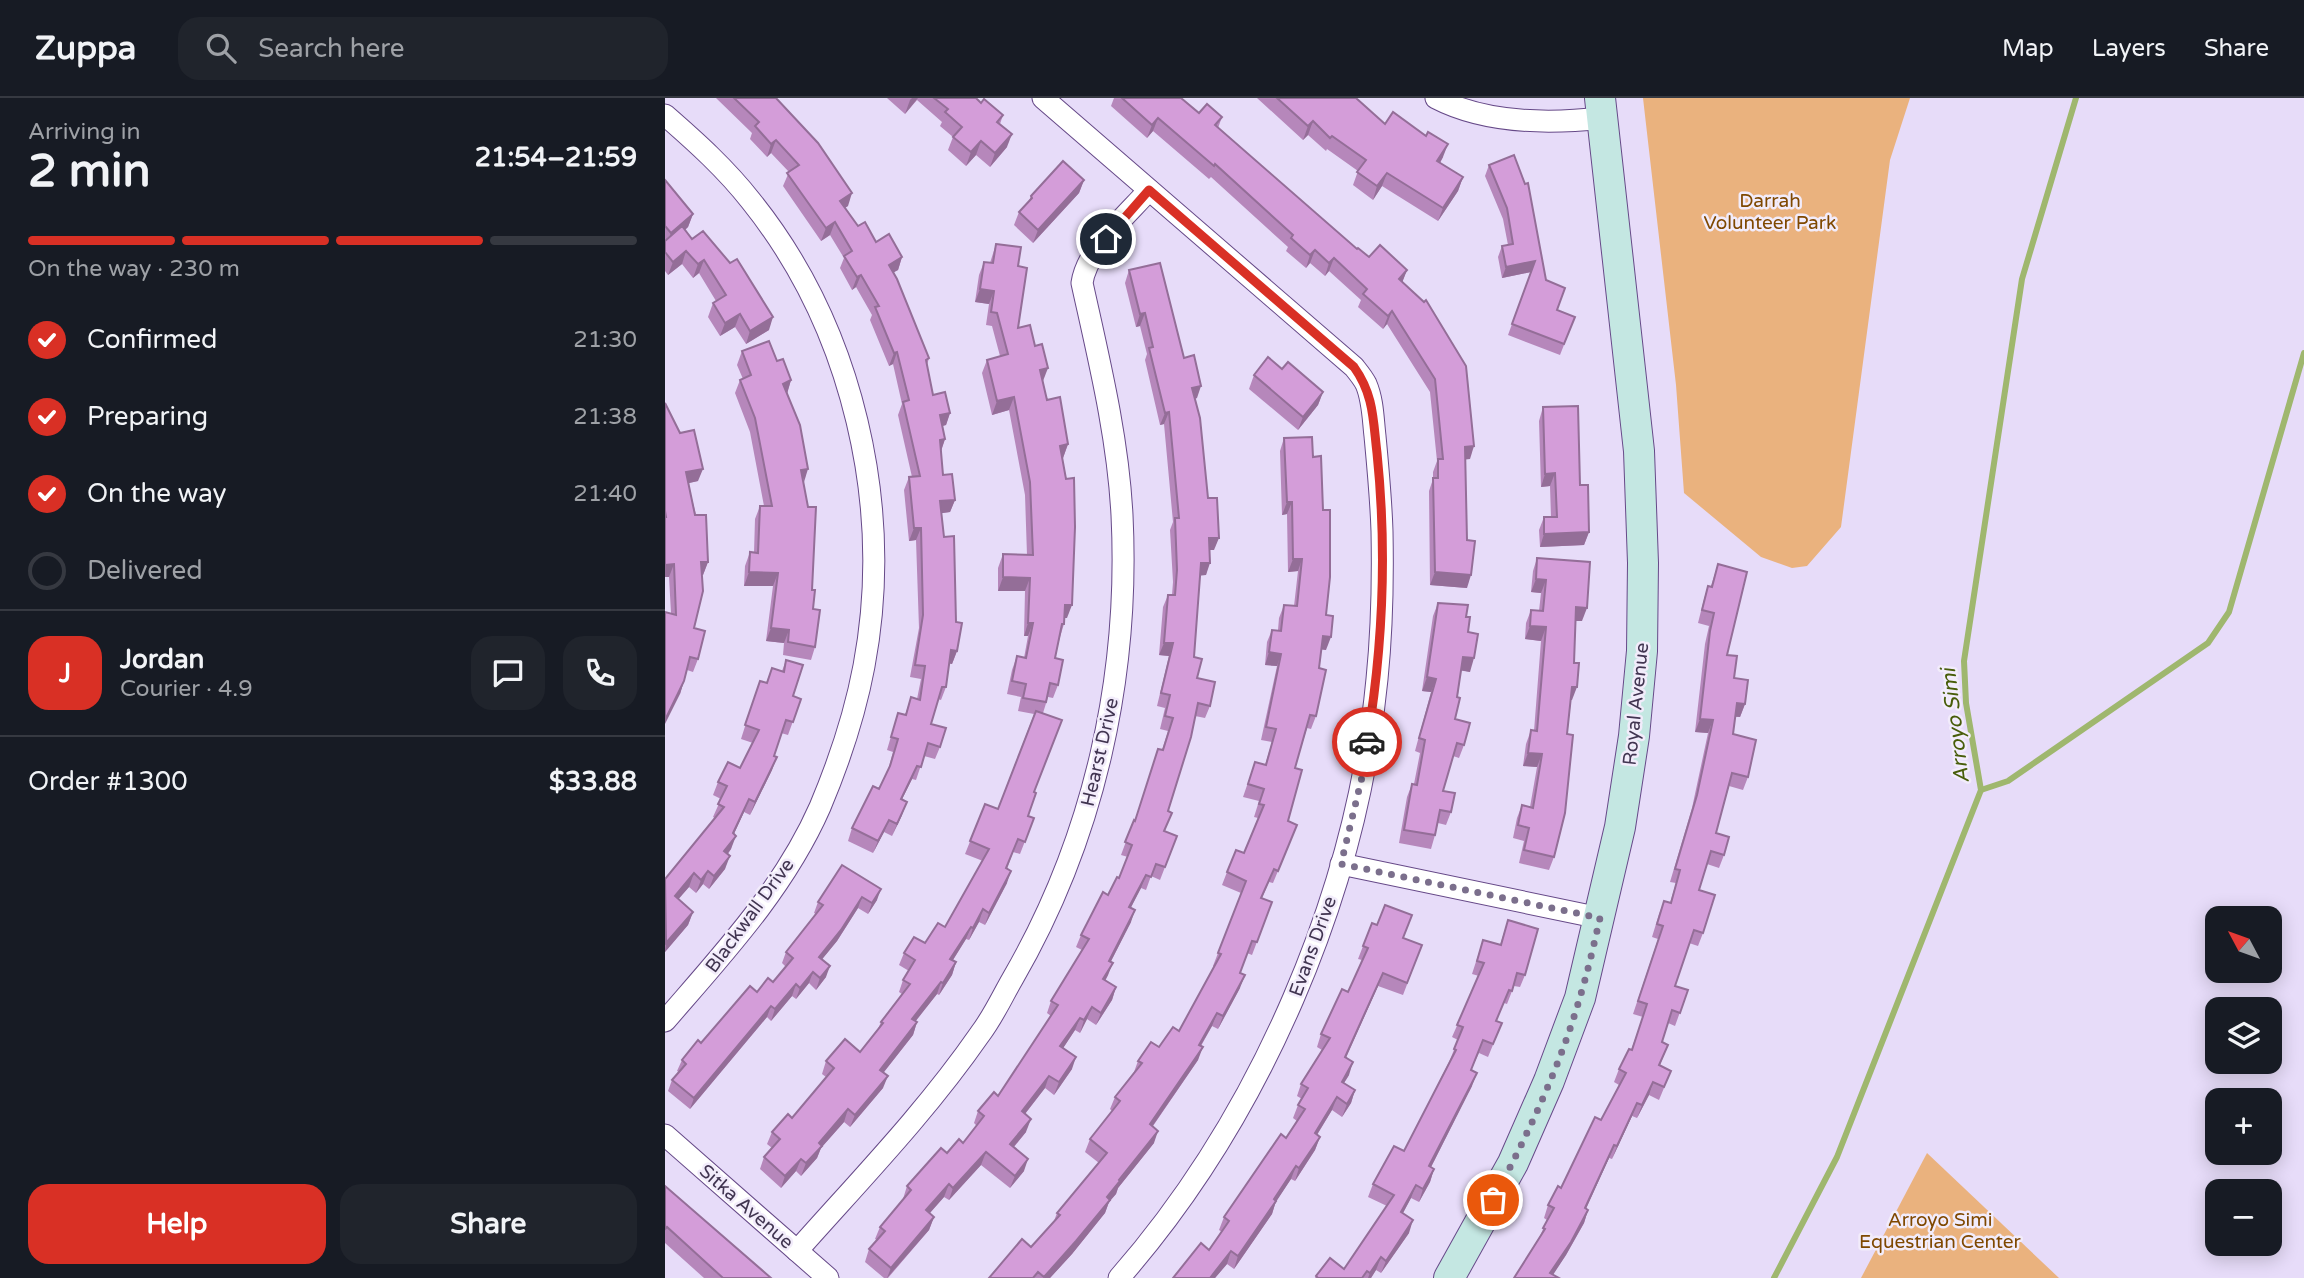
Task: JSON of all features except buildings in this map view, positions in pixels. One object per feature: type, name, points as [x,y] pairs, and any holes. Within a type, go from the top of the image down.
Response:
[{"type":"main road","name":"Royal Avenue","points":[[1449,1278],[1513,1163],[1549,1081],[1580,998],[1619,827],[1634,736],[1642,651],[1643,563],[1639,452],[1601,108]]},
{"type":"street","name":"Evans Drive","points":[[1043,98],[1354,367],[1365,383],[1371,402],[1381,495],[1383,588],[1377,681],[1363,773],[1341,864],[1313,950],[1255,1079],[1218,1144],[1142,1252],[1118,1278]]},
{"type":"street","points":[[1436,98],[1482,115],[1563,122],[1601,108]]},
{"type":"street","name":"Blackwall Drive","points":[[665,115],[706,150],[752,201],[790,257],[822,318],[846,381],[863,447],[872,515],[873,590],[864,665],[846,738],[819,809],[782,875],[753,916],[665,1021]]},
{"type":"street","name":"Hearst Drive","points":[[797,1251],[931,1101],[982,1031],[1037,937],[1061,885],[1080,831],[1098,770],[1111,708],[1120,640],[1123,577],[1122,514],[1116,451],[1082,283],[1084,269],[1092,256],[1149,190]]},
{"type":"street","points":[[1341,864],[1600,918]]},
{"type":"street","name":"Sitka Avenue","points":[[665,1135],[828,1278]]},
{"type":"green space","name":"Darrah Volunteer Park","points":[[1643,98],[1910,98],[1890,160],[1841,527],[1807,566],[1792,568],[1761,557],[1684,493],[1676,385]]},
{"type":"green space","name":"Arroyo Simi Equestrian Center","points":[[1927,1153],[2059,1278],[1861,1278]]},
{"type":"waterway","name":"Arroyo Simi","points":[[1774,1278],[1837,1157],[1981,790],[1966,703],[1964,661],[2022,279],[2076,98]]},
{"type":"waterway","points":[[1981,790],[2008,781],[2208,643],[2229,612],[2304,353]]},
{"type":"way so far","points":[[1367,742],[1363,773],[1341,864],[1600,918],[1580,998],[1549,1081],[1513,1163],[1493,1200]]},
{"type":"route","points":[[1106,239],[1149,190],[1354,367],[1365,383],[1371,402],[1381,495],[1383,588],[1377,681],[1367,742]]}]
